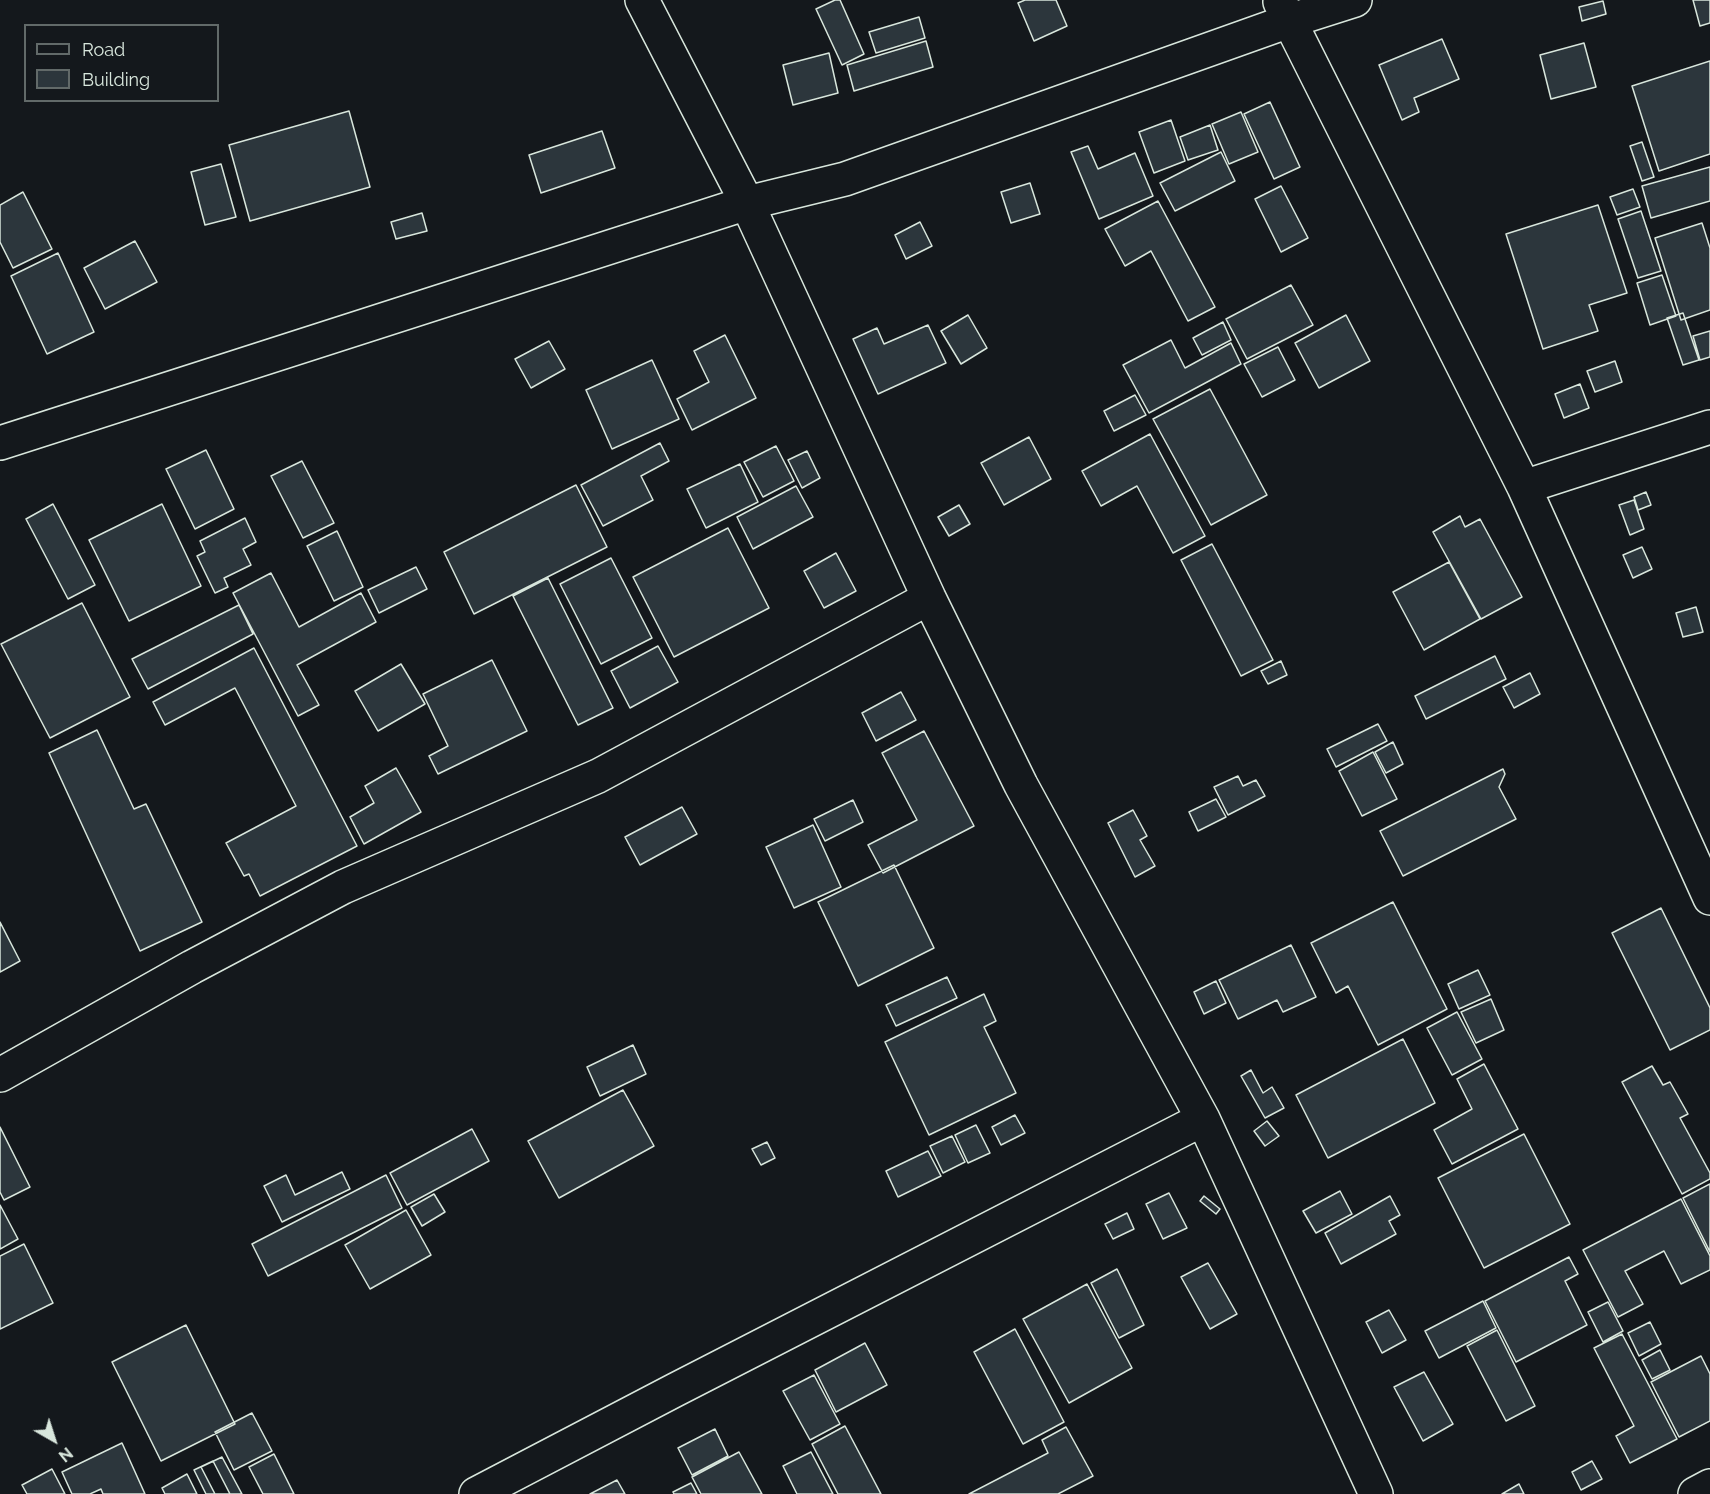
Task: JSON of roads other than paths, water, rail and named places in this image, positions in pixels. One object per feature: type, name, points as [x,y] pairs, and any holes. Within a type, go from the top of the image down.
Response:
[{"type":"street","points":[[642,0],[747,203],[929,598],[1021,785],[1203,1119],[1376,1494]]},
{"type":"street","points":[[0,443],[747,203],[845,179],[1284,10],[1355,0]]},
{"type":"street","points":[[1284,10],[1524,487],[1710,898]]},
{"type":"street","points":[[1524,487],[1710,427]]},
{"type":"street","points":[[0,1076],[192,967],[343,887],[598,776],[929,598]]},
{"type":"street","points":[[476,1494],[685,1384],[1203,1119]]},
{"type":"street","points":[[1695,1494],[1710,1486]]}]
